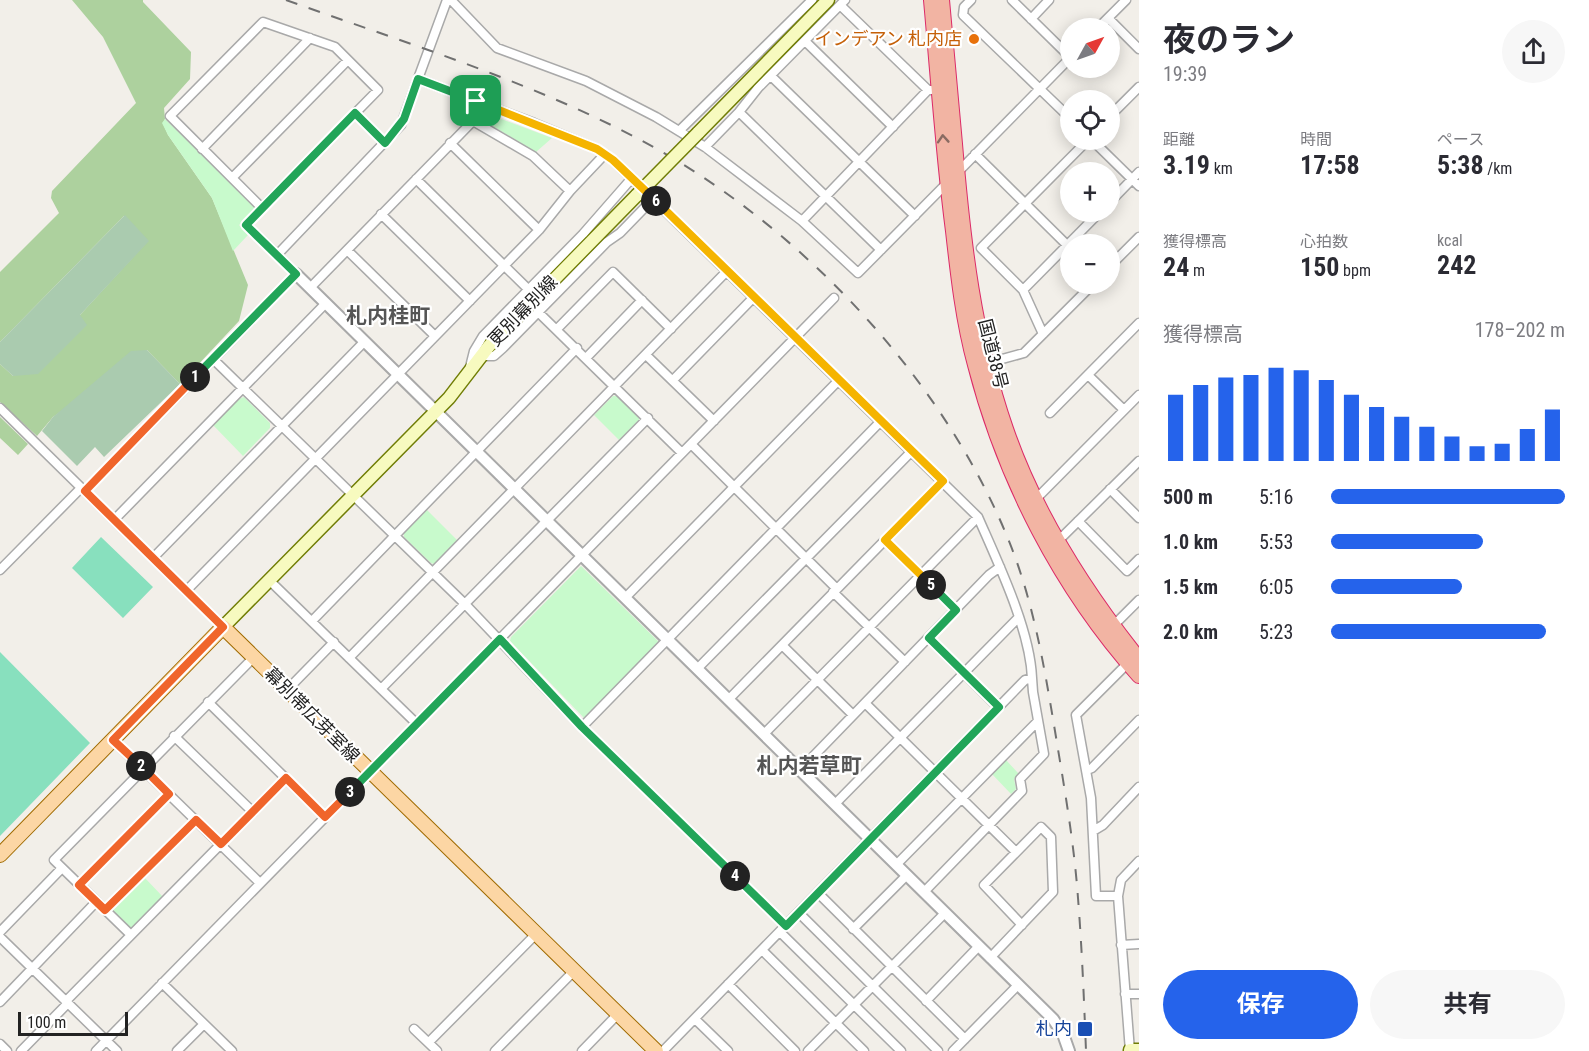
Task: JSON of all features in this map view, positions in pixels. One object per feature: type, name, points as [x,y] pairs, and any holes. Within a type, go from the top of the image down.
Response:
[{"type":"highway","name":"国道38号","points":[[931,0],[947,184],[960,295],[980,364],[1031,502],[1082,602],[1136,668]]},
{"type":"highway","name":"国道38号","points":[[942,0],[939,88],[957,172],[980,364]]},
{"type":"highway","name":"国道38号","points":[[1031,502],[1091,596],[1113,626],[1136,668]]},
{"type":"main road","name":"更別幕別線","points":[[223,627],[449,398],[480,356],[698,133],[838,2]]},
{"type":"main road","name":"幕別帯広芽室線","points":[[223,627],[656,1051]]},
{"type":"main road","points":[[0,855],[223,627]]},
{"type":"street","points":[[277,255],[385,143],[404,119],[449,0],[497,48],[586,81],[705,147],[802,221],[858,273],[1060,68]]},
{"type":"street","points":[[679,131],[812,0]]},
{"type":"street","points":[[971,0],[964,7],[963,15],[1060,108]]},
{"type":"street","points":[[1012,0],[1060,47]]},
{"type":"street","points":[[1031,19],[1049,0]]},
{"type":"street","points":[[1108,18],[1126,0]]},
{"type":"street","points":[[705,147],[805,41],[838,2],[939,88],[893,127],[802,221]]},
{"type":"street","points":[[262,208],[170,116],[263,22],[335,47],[378,90],[246,225],[1053,1019],[1063,1034],[1069,1051]]},
{"type":"street","points":[[1120,30],[1139,49]]},
{"type":"street","points":[[202,148],[310,38]]},
{"type":"street","points":[[805,41],[893,127]]},
{"type":"street","points":[[232,178],[348,60]]},
{"type":"street","points":[[771,75],[915,216]]},
{"type":"street","points":[[418,79],[534,123],[605,154],[978,517],[1000,567],[1030,652],[1044,754],[1020,779],[1022,790],[924,892]]},
{"type":"street","points":[[1120,106],[1139,87]]},
{"type":"street","points":[[739,112],[881,250]]},
{"type":"street","points":[[355,113],[385,143]]},
{"type":"street","points":[[310,288],[473,121],[533,156],[570,191]]},
{"type":"street","points":[[450,143],[539,230]]},
{"type":"street","points":[[1043,334],[1023,290],[981,248],[1078,150]]},
{"type":"street","points":[[1102,150],[1139,186]]},
{"type":"street","points":[[975,153],[1060,238]]},
{"type":"street","points":[[186,591],[539,230],[570,191],[605,154]]},
{"type":"street","points":[[1120,191],[1139,172]]},
{"type":"street","points":[[469,370],[474,351],[483,336],[583,234],[632,178]]},
{"type":"street","points":[[416,179],[528,289]]},
{"type":"street","points":[[480,356],[494,356],[653,199]]},
{"type":"street","points":[[381,214],[470,301]]},
{"type":"street","points":[[1078,234],[1090,222]]},
{"type":"street","points":[[1120,257],[1137,242]]},
{"type":"street","points":[[347,250],[435,336]]},
{"type":"street","points":[[1023,290],[1060,252]]},
{"type":"street","points":[[349,658],[727,271]]},
{"type":"street","points":[[557,329],[613,272],[671,329]]},
{"type":"street","points":[[0,570],[83,490],[296,274]]},
{"type":"street","points":[[980,364],[1024,353],[1083,294]]},
{"type":"street","points":[[673,380],[754,297]]},
{"type":"street","points":[[96,1051],[834,298]]},
{"type":"street","points":[[586,358],[642,300]]},
{"type":"street","points":[[114,520],[326,303]]},
{"type":"street","points":[[538,312],[682,453]]},
{"type":"street","points":[[1050,413],[1139,323]]},
{"type":"street","points":[[153,558],[365,341]]},
{"type":"street","points":[[312,621],[577,348]]},
{"type":"street","points":[[646,355],[714,421]]},
{"type":"street","points":[[213,359],[500,639],[582,727],[901,1051]]},
{"type":"street","points":[[1088,375],[1124,410]]},
{"type":"street","points":[[625,598],[839,380]]},
{"type":"street","points":[[1031,502],[1139,395]]},
{"type":"street","points":[[0,408],[223,627]]},
{"type":"street","points":[[381,689],[648,418]]},
{"type":"street","points":[[582,727],[881,421]]},
{"type":"street","points":[[690,444],[807,559],[905,662]]},
{"type":"street","points":[[697,669],[912,451]]},
{"type":"street","points":[[1058,541],[1110,489],[1137,466]]},
{"type":"street","points":[[728,700],[943,481]]},
{"type":"street","points":[[1110,489],[1139,518]]},
{"type":"street","points":[[764,735],[978,517]]},
{"type":"street","points":[[1078,521],[1127,571],[1139,559]]},
{"type":"street","points":[[885,540],[956,610]]},
{"type":"street","points":[[800,770],[1000,567]]},
{"type":"street","points":[[269,580],[417,724]]},
{"type":"street","points":[[1113,626],[1139,600]]},
{"type":"street","points":[[835,804],[1018,618]]},
{"type":"street","points":[[929,638],[999,707]]},
{"type":"street","points":[[287,690],[334,642]]},
{"type":"street","points":[[782,645],[853,715]]},
{"type":"street","points":[[130,935],[54,860],[254,657]]},
{"type":"street","points":[[1118,896],[1096,896],[1087,770],[1076,715],[1136,668]]},
{"type":"street","points":[[663,1051],[1025,680],[1032,678]]},
{"type":"street","points":[[208,702],[325,817]]},
{"type":"street","points":[[865,703],[1016,852]]},
{"type":"street","points":[[1087,770],[1092,768],[1139,720]]},
{"type":"street","points":[[896,865],[1038,721]]},
{"type":"street","points":[[174,736],[252,812]]},
{"type":"street","points":[[113,740],[260,883]]},
{"type":"street","points":[[21,1051],[130,935],[286,778]]},
{"type":"street","points":[[1093,831],[1103,825],[1139,787]]},
{"type":"street","points":[[79,885],[169,794]]},
{"type":"street","points":[[105,910],[196,820]]},
{"type":"street","points":[[990,958],[1053,892],[1051,837],[1041,827],[984,885],[1022,924]]},
{"type":"street","points":[[1133,1050],[1125,994],[1118,896],[1121,880],[1139,861]]},
{"type":"street","points":[[0,932],[62,868]]},
{"type":"street","points":[[853,929],[907,875]]},
{"type":"street","points":[[818,893],[965,1039]]},
{"type":"street","points":[[0,1002],[96,902]]},
{"type":"street","points":[[799,913],[938,1051]]},
{"type":"street","points":[[812,1050],[945,913]]},
{"type":"street","points":[[429,1042],[536,934]]},
{"type":"street","points":[[0,937],[117,1051]]},
{"type":"street","points":[[1121,945],[1139,944]]},
{"type":"street","points":[[926,1001],[979,946]]},
{"type":"street","points":[[762,950],[864,1051]]},
{"type":"street","points":[[495,1051],[574,971]]},
{"type":"street","points":[[162,983],[232,1051]]},
{"type":"street","points":[[728,984],[795,1051]]},
{"type":"street","points":[[953,1051],[1018,985]]},
{"type":"street","points":[[1125,994],[1139,994]]},
{"type":"street","points":[[582,1051],[618,1014]]},
{"type":"street","points":[[695,1019],[728,1051]]},
{"type":"street","points":[[177,1051],[204,1024]]},
{"type":"street","points":[[414,1029],[437,1051]]},
{"type":"street","points":[[0,1044],[7,1051]]},
{"type":"green space","points":[[72,0],[143,0],[191,52],[190,79],[164,108],[163,123],[168,135],[212,198],[248,285],[239,321],[180,384],[147,350],[53,417],[37,436],[0,402],[0,364],[13,376],[80,315],[148,241],[124,216],[0,342],[0,272],[59,213],[51,198],[52,191],[136,103],[103,37]]},
{"type":"green space","points":[[464,105],[552,138],[536,152],[474,115]]},
{"type":"green space","points":[[165,119],[254,204],[254,210],[239,225],[248,235],[233,251],[212,198],[168,135],[162,123]]},
{"type":"green space","points":[[125,215],[149,241],[80,315],[87,325],[38,374],[13,376],[0,364],[0,342]]},
{"type":"green space","points":[[147,350],[180,384],[104,457],[95,447],[77,466],[42,431],[53,417],[131,351]]},
{"type":"green space","points":[[613,396],[617,396],[639,417],[639,420],[619,440],[594,415]]},
{"type":"green space","points":[[244,397],[270,423],[270,428],[243,456],[213,425],[239,399]]},
{"type":"green space","points":[[0,417],[28,444],[18,455],[0,438]]},
{"type":"green space","points":[[427,510],[457,540],[434,564],[404,537],[404,533]]},
{"type":"green space","points":[[101,537],[153,587],[123,618],[72,568]]},
{"type":"green space","points":[[581,566],[660,643],[585,719],[510,641],[511,637]]},
{"type":"green space","points":[[0,652],[90,743],[0,836]]},
{"type":"green space","points":[[1006,760],[1019,774],[1014,779],[1016,789],[1011,794],[992,774]]},
{"type":"green space","points":[[145,878],[164,898],[129,929],[113,913],[113,909]]},
{"type":"railway","points":[[286,0],[462,62],[549,97],[633,136],[694,171],[752,212],[808,260],[860,312],[908,368],[950,428],[986,490],[1014,554],[1028,597],[1039,641],[1071,835],[1083,974],[1086,1051]]},
{"type":"place","name":"インデアン 札内店","points":[[974,39]]},
{"type":"place","name":"札内","points":[[1085,1029]]},
{"type":"district","name":"札内桂町","points":[[388,316]]},
{"type":"district","name":"札内若草町","points":[[809,766]]},
{"type":"route","points":[[418,79],[476,101],[597,149],[613,160],[943,481],[885,540],[956,610],[929,638],[999,707],[786,926],[582,727],[500,639],[325,817],[286,778],[221,844],[196,820],[105,910],[79,885],[169,794],[113,740],[223,627],[85,491],[296,274],[246,225],[355,113],[385,143],[404,119],[418,79]]}]
